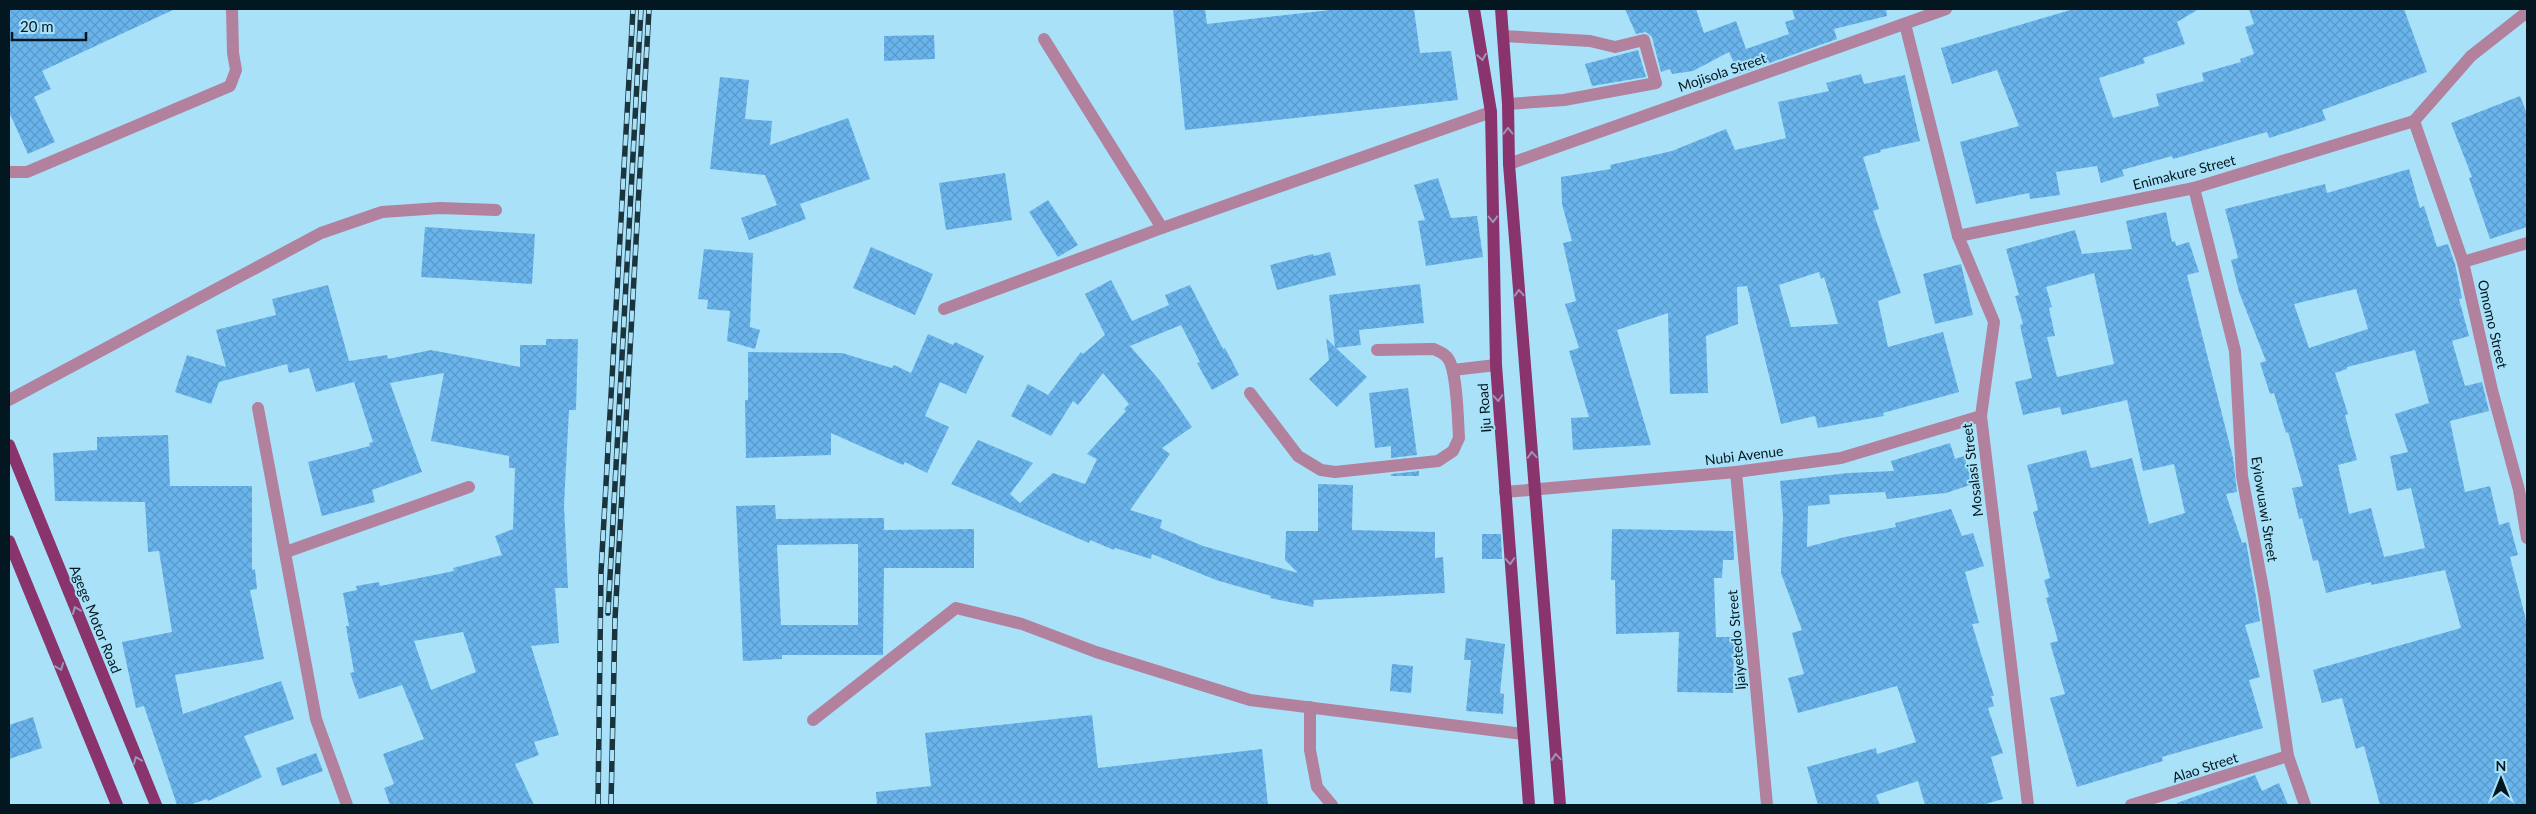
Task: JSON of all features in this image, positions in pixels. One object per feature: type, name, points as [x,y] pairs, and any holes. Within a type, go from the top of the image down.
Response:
[{"type":"main road","name":"Iju Road","points":[[1474,9],[1491,112],[1496,365],[1522,734],[1529,805]]},
{"type":"main road","points":[[1501,9],[1508,104],[1509,164],[1560,805]]},
{"type":"main road","name":"Agege Motor Road","points":[[9,444],[156,805]]},
{"type":"main road","points":[[9,541],[117,805]]},
{"type":"street","points":[[9,172],[28,172],[230,86],[236,70],[233,53],[232,9]]},
{"type":"street","name":"Mojisola Street","points":[[1509,164],[1946,9]]},
{"type":"street","points":[[2414,121],[2471,56],[2527,12]]},
{"type":"street","name":"Mosalasi Street","points":[[1905,24],[1958,236],[1994,322],[1981,416],[2028,805]]},
{"type":"street","points":[[1503,36],[1590,41],[1615,47],[1644,40],[1656,83],[1564,100],[1508,104]]},
{"type":"street","points":[[1044,39],[1162,228]]},
{"type":"street","points":[[944,308],[1162,228],[1491,112]]},
{"type":"street","name":"Enimakure Street","points":[[1958,236],[2194,188],[2414,121]]},
{"type":"street","name":"Omomo Street","points":[[2414,121],[2463,262],[2492,390],[2523,489],[2527,538]]},
{"type":"street","name":"Eyiowuawi Street","points":[[2194,188],[2235,351],[2242,476],[2264,594],[2288,756],[2305,805]]},
{"type":"street","points":[[9,400],[321,233],[382,212],[440,208],[496,210]]},
{"type":"street","points":[[2463,262],[2527,243]]},
{"type":"street","points":[[1250,393],[1291,448],[1314,467],[1335,472],[1419,464],[1444,459],[1457,445],[1458,431],[1453,370],[1445,355],[1434,350],[1377,350]]},
{"type":"street","points":[[1453,370],[1496,365]]},
{"type":"street","points":[[258,408],[316,719],[348,805]]},
{"type":"street","name":"Nubi Avenue","points":[[1505,492],[1736,472],[1840,458],[1981,416]]},
{"type":"street","name":"Ijaiyetedo Street","points":[[1736,472],[1766,805]]},
{"type":"street","points":[[286,552],[470,487]]},
{"type":"street","points":[[813,720],[956,608],[1022,624],[1096,652],[1250,700],[1522,734]]},
{"type":"street","points":[[1310,707],[1310,750],[1318,788],[1332,805]]},
{"type":"street","name":"Alao Street","points":[[2131,805],[2288,756]]},
{"type":"building","points":[[9,9],[175,9],[42,71],[51,89],[34,97],[55,142],[28,154],[9,112]]},
{"type":"building","points":[[1173,9],[1205,9],[1207,24],[1339,9],[1414,9],[1420,53],[1451,51],[1458,100],[1185,130]]},
{"type":"building","points":[[1625,9],[1696,9],[1704,33],[1736,21],[1746,49],[1789,34],[1785,22],[1795,19],[1792,9],[1886,9],[1887,16],[1834,29],[1837,39],[1739,74],[1729,52],[1693,71],[1672,74],[1670,69],[1661,72],[1652,37],[1646,32],[1636,34]]},
{"type":"building","points":[[2074,9],[2199,9],[2177,22],[2185,44],[2143,58],[2145,63],[2099,78],[2113,118],[2159,106],[2156,94],[2204,81],[2202,73],[2241,62],[2240,59],[2254,54],[2245,27],[2254,24],[2249,9],[2404,9],[2427,72],[2322,110],[2326,120],[2269,138],[2267,132],[2173,159],[2172,156],[2122,170],[2124,176],[2101,183],[2097,166],[2056,172],[2060,195],[2030,199],[2029,193],[1976,204],[1960,142],[2019,126],[1997,70],[1952,84],[1941,48]]},
{"type":"building","points":[[934,35],[935,59],[884,61],[884,36]]},
{"type":"building","points":[[1638,50],[1646,77],[1592,86],[1585,64]]},
{"type":"building","points":[[1861,74],[1864,84],[1905,75],[1920,141],[1880,150],[1881,152],[1863,157],[1879,209],[1873,211],[1901,293],[1878,301],[1888,347],[1943,332],[1959,392],[1883,413],[1884,416],[1818,428],[1815,416],[1781,424],[1747,286],[1737,287],[1738,324],[1706,336],[1708,393],[1670,394],[1668,313],[1617,330],[1651,445],[1573,450],[1571,418],[1589,417],[1569,351],[1579,348],[1565,304],[1576,301],[1563,243],[1572,241],[1562,204],[1561,177],[1611,169],[1610,165],[1672,151],[1726,129],[1735,150],[1786,138],[1778,102],[1829,91],[1826,83]],"holes":[[[1819,272],[1821,279],[1824,277],[1838,324],[1791,327],[1779,285]]]},
{"type":"building","points":[[720,77],[749,80],[745,119],[772,121],[770,145],[848,118],[870,179],[800,204],[806,219],[749,240],[741,218],[777,205],[765,175],[710,169]]},
{"type":"building","points":[[2520,96],[2527,114],[2527,227],[2490,239],[2469,178],[2472,177],[2451,123]]},
{"type":"building","points":[[2409,169],[2420,208],[2424,206],[2437,247],[2448,244],[2455,264],[2462,298],[2459,299],[2469,336],[2452,341],[2465,386],[2482,382],[2489,411],[2450,421],[2465,492],[2490,486],[2499,525],[2509,522],[2518,555],[2510,557],[2527,624],[2527,805],[2380,805],[2364,746],[2356,749],[2342,698],[2322,703],[2313,670],[2461,628],[2445,570],[2371,585],[2371,582],[2326,593],[2318,560],[2313,561],[2302,518],[2299,519],[2292,488],[2303,486],[2288,432],[2286,433],[2274,393],[2270,394],[2260,363],[2266,361],[2239,292],[2231,260],[2238,258],[2225,209],[2325,184],[2327,193]],"holes":[[[2356,289],[2368,329],[2309,348],[2294,304]],[[2415,350],[2429,403],[2395,414],[2408,452],[2390,456],[2397,491],[2411,488],[2425,548],[2384,557],[2371,508],[2349,514],[2338,465],[2357,460],[2345,415],[2348,414],[2335,373],[2347,369],[2347,367]]]},
{"type":"building","points":[[1005,173],[1012,220],[946,230],[939,183]]},
{"type":"building","points":[[1438,178],[1451,218],[1477,216],[1483,257],[1426,266],[1418,221],[1425,220],[1414,185]]},
{"type":"building","points":[[1048,200],[1078,245],[1058,257],[1029,212]]},
{"type":"building","points":[[2166,212],[2172,242],[2175,241],[2176,246],[2189,242],[2199,272],[2187,275],[2233,458],[2237,492],[2226,494],[2242,543],[2246,542],[2260,621],[2245,625],[2260,677],[2249,680],[2263,728],[2162,757],[2163,761],[2077,787],[2050,698],[2065,694],[2050,643],[2058,641],[2046,598],[2049,597],[2044,580],[2050,578],[2033,512],[2038,510],[2027,465],[2086,450],[2091,468],[2132,458],[2149,524],[2185,513],[2174,464],[2143,471],[2127,400],[2062,415],[2060,407],[2023,415],[2015,382],[2032,378],[2020,325],[2023,324],[2015,296],[2019,295],[2006,249],[2075,230],[2082,254],[2132,249],[2126,221]],"holes":[[[2094,273],[2114,364],[2057,377],[2047,337],[2055,336],[2049,308],[2052,307],[2046,287]]]},
{"type":"building","points":[[425,227],[535,234],[532,284],[421,277]]},
{"type":"building","points":[[871,247],[933,274],[915,315],[853,288]]},
{"type":"building","points":[[704,249],[753,253],[750,327],[760,330],[755,349],[727,341],[730,311],[707,309],[708,300],[698,299]]},
{"type":"building","points":[[1330,252],[1336,275],[1277,290],[1270,265],[1313,254],[1314,256]]},
{"type":"building","points":[[1961,264],[1973,315],[1935,324],[1923,274]]},
{"type":"building","points":[[1111,280],[1132,321],[1169,305],[1165,295],[1190,285],[1223,349],[1225,348],[1239,375],[1212,390],[1197,363],[1200,362],[1181,325],[1130,346],[1161,382],[1192,427],[1162,448],[1170,454],[1130,510],[1162,520],[1160,528],[1203,546],[1298,573],[1285,560],[1286,531],[1318,531],[1318,484],[1353,485],[1352,530],[1435,532],[1435,558],[1443,557],[1445,593],[1314,600],[1313,607],[1270,598],[1271,596],[1216,580],[1152,554],[1151,559],[1115,548],[1114,550],[1090,540],[1089,543],[951,484],[978,440],[1033,463],[1010,494],[1020,503],[1053,473],[1085,484],[1097,459],[1087,454],[1126,411],[1124,409],[1129,404],[1103,373],[1078,405],[1073,401],[1051,436],[1011,416],[1028,384],[1048,395],[1081,352],[1083,354],[1105,335],[1085,294]]},
{"type":"building","points":[[1420,284],[1424,323],[1359,330],[1361,345],[1336,348],[1367,377],[1337,407],[1309,379],[1329,360],[1326,338],[1335,347],[1329,295]]},
{"type":"building","points":[[328,285],[349,361],[387,355],[388,359],[431,350],[520,367],[520,345],[546,345],[546,339],[578,339],[576,410],[569,410],[564,505],[568,588],[555,588],[559,643],[531,646],[559,735],[534,742],[539,755],[515,764],[534,805],[390,805],[384,788],[394,784],[383,754],[424,739],[402,685],[359,699],[350,673],[354,672],[346,626],[349,626],[343,593],[357,590],[356,586],[379,582],[380,586],[454,571],[453,568],[502,555],[495,536],[513,529],[515,468],[509,468],[509,456],[431,441],[444,373],[390,383],[422,472],[372,490],[375,502],[322,516],[308,462],[370,446],[369,443],[373,442],[354,382],[316,392],[309,368],[289,373],[287,364],[219,382],[211,404],[175,392],[187,355],[226,367],[216,330],[276,315],[272,299]],"holes":[[[463,632],[476,672],[431,690],[414,641]]]},
{"type":"building","points":[[928,334],[953,345],[955,342],[984,356],[966,394],[940,382],[925,416],[949,427],[927,473],[905,462],[903,465],[831,433],[831,455],[746,458],[745,400],[748,400],[748,352],[842,353],[892,368],[894,365],[911,373]]},
{"type":"building","points":[[1408,388],[1417,455],[1391,458],[1391,446],[1375,448],[1369,393]]},
{"type":"building","points":[[168,435],[170,486],[252,486],[252,570],[255,569],[257,589],[250,590],[264,659],[175,675],[183,714],[281,681],[294,719],[244,736],[262,777],[208,801],[207,799],[189,805],[177,805],[144,706],[136,708],[122,642],[172,632],[159,551],[148,552],[145,502],[55,501],[53,453],[97,450],[97,437]]},
{"type":"building","points":[[1950,443],[1955,459],[1964,456],[1973,484],[1946,493],[1887,499],[1885,492],[1829,495],[1830,504],[1808,506],[1807,547],[1896,527],[1895,523],[1951,509],[1962,536],[1973,533],[1984,566],[1965,572],[1979,623],[1972,624],[1994,696],[1991,696],[1994,706],[1988,708],[2003,753],[1991,757],[2003,799],[1982,805],[1925,805],[1918,781],[1876,795],[1880,805],[1818,805],[1807,767],[1876,748],[1877,754],[1916,742],[1897,686],[1798,713],[1788,678],[1804,674],[1792,633],[1802,630],[1781,573],[1783,516],[1780,481],[1848,473],[1894,471],[1891,461]]},
{"type":"building","points":[[1419,471],[1419,476],[1391,476],[1391,474]]},
{"type":"building","points":[[775,505],[776,519],[884,518],[884,530],[974,529],[974,568],[884,568],[883,655],[782,655],[782,659],[743,661],[736,506]],"holes":[[[858,544],[858,625],[781,625],[777,545]]]},
{"type":"building","points":[[1612,529],[1733,531],[1734,560],[1723,560],[1722,578],[1714,578],[1716,637],[1734,637],[1733,693],[1677,692],[1679,632],[1616,634],[1615,580],[1611,580]]},
{"type":"building","points":[[1482,534],[1501,534],[1502,559],[1482,559]]},
{"type":"building","points":[[1466,638],[1505,644],[1500,693],[1504,694],[1503,714],[1466,711],[1471,660],[1464,660]]},
{"type":"building","points":[[1392,664],[1413,666],[1411,693],[1390,691]]},
{"type":"building","points":[[1092,715],[1098,768],[1262,749],[1268,805],[877,805],[876,792],[931,786],[925,733]]},
{"type":"building","points":[[33,717],[42,748],[9,759],[9,725]]},
{"type":"building","points":[[316,753],[323,771],[282,786],[276,768]]},
{"type":"building","points":[[2255,775],[2262,791],[2279,783],[2288,805],[2177,805],[2177,803]]},
{"type":"railway","points":[[598,805],[601,572],[633,9]]},
{"type":"railway","points":[[608,613],[641,9]]},
{"type":"railway","points":[[611,805],[615,619],[649,9]]}]
